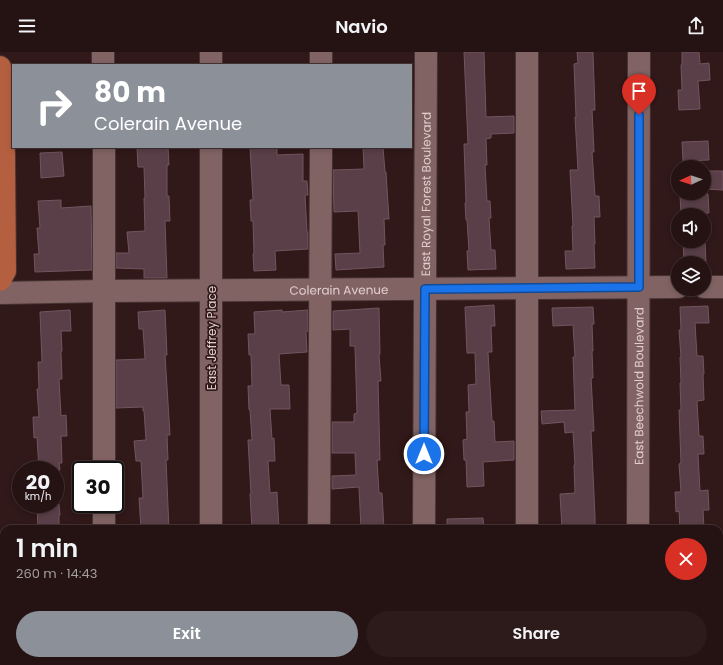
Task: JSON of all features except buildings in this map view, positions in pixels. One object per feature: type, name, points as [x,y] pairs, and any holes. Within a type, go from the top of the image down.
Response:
[{"type":"main road","points":[[0,67],[4,155],[5,271],[0,280]]},
{"type":"street","points":[[103,52],[104,64]]},
{"type":"street","points":[[211,52],[211,64]]},
{"type":"street","points":[[321,52],[321,64]]},
{"type":"street","name":"East Royal Forest Boulevard","points":[[424,525],[426,52]]},
{"type":"street","points":[[527,525],[528,52]]},
{"type":"street","name":"East Beechwold Boulevard","points":[[638,525],[639,52]]},
{"type":"street","points":[[104,148],[104,461]]},
{"type":"street","name":"East Jeffrey Place","points":[[211,148],[211,525]]},
{"type":"street","points":[[319,525],[321,148]]},
{"type":"street","name":"Colerain Avenue","points":[[0,293],[671,287]]},
{"type":"street","points":[[711,287],[723,287]]},
{"type":"street","points":[[104,513],[104,525]]},
{"type":"route","points":[[424,454],[425,289],[639,287],[639,115]]}]
